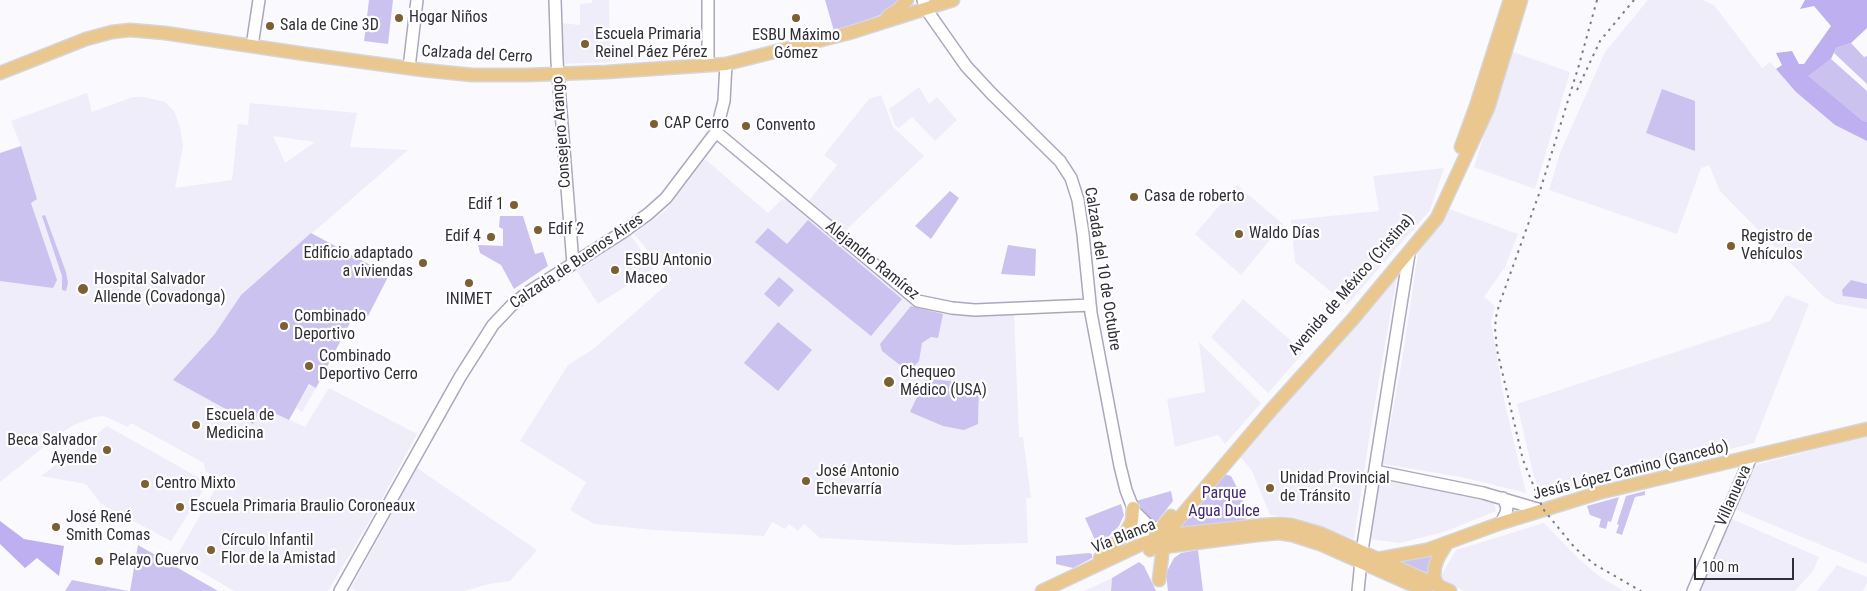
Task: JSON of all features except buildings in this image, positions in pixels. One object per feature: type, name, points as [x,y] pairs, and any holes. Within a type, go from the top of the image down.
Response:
[{"type":"main road","points":[[870,26],[899,9],[907,0]]},
{"type":"main road","name":"Calzada del Cerro","points":[[0,73],[86,39],[122,31],[165,32],[409,68],[472,75],[558,74],[726,64],[808,44],[870,26],[924,5],[953,0]]},
{"type":"main road","name":"Avenida de México (Cristina)","points":[[1411,248],[1433,216],[1443,197],[1476,106],[1510,0]]},
{"type":"main road","name":"Avenida de México (Cristina)","points":[[1149,544],[1164,537],[1442,210],[1488,108],[1521,0]]},
{"type":"main road","name":"Jesús López Camino (Gancedo)","points":[[1407,554],[1427,550],[1501,523],[1598,493],[1867,429]]},
{"type":"main road","points":[[1081,572],[1121,539],[1131,524],[1133,508]]},
{"type":"main road","name":"Vía Blanca","points":[[1042,591],[1081,572],[1164,537],[1279,533],[1306,539],[1361,556],[1426,591]]},
{"type":"main road","name":"Calzada del 10 de Octubre","points":[[1159,585],[1164,537]]},
{"type":"main road","points":[[1444,588],[1434,576],[1435,566],[1447,543]]},
{"type":"main road","name":"Vía Blanca","points":[[1061,591],[1149,544]]},
{"type":"main road","name":"Calzada del 10 de Octubre","points":[[1149,544],[1159,585]]},
{"type":"main road","points":[[1361,556],[1407,554]]},
{"type":"main road","points":[[1361,556],[1379,558],[1407,554]]},
{"type":"main road","points":[[1379,558],[1444,588]]},
{"type":"street","points":[[252,46],[259,0]]},
{"type":"street","points":[[409,68],[417,0]]},
{"type":"street","name":"Consejero Arango","points":[[555,0],[558,74],[573,264]]},
{"type":"street","points":[[708,0],[708,65]]},
{"type":"street","name":"Calzada del 10 de Octubre","points":[[924,5],[966,66],[990,93],[1060,161],[1071,178],[1083,234],[1090,305],[1120,466],[1126,490],[1149,544]]},
{"type":"street","name":"Calzada de Buenos Aires","points":[[340,591],[460,377],[493,325],[512,305],[527,293],[623,232],[657,206],[676,186],[716,132],[723,107],[726,64]]},
{"type":"street","name":"Alejandro Ramírez","points":[[716,132],[918,301],[952,308],[975,310],[1090,305]]},
{"type":"street","points":[[1358,591],[1361,556],[1411,248]]},
{"type":"street","name":"Villanueva","points":[[1692,591],[1751,457]]},
{"type":"street","points":[[1375,471],[1503,498],[1541,510]]},
{"type":"street","points":[[1501,523],[1508,507],[1503,498]]},
{"type":"street","points":[[1133,508],[1139,518],[1149,526],[1156,528],[1164,537]]},
{"type":"shaded area","name":"Escuela Primaria Reinel Páez Pérez","points":[[592,0],[609,0],[610,62],[561,64],[561,23],[580,25],[580,4],[592,3]]},
{"type":"shaded area","points":[[1648,0],[1702,0],[1714,5],[1762,68],[1770,62],[1796,92],[1835,125],[1867,141],[1867,309],[1837,304],[1824,297],[1720,191],[1709,165],[1701,168],[1677,234],[1549,190],[1560,153],[1605,52]]},
{"type":"shaded area","points":[[1805,0],[1867,0],[1867,28],[1851,43],[1836,48],[1831,59],[1808,76],[1867,122],[1867,141],[1835,125],[1796,92],[1776,69],[1782,65],[1776,53],[1792,51],[1799,64],[1804,64],[1831,26],[1814,6],[1800,9]]},
{"type":"shaded area","points":[[1510,51],[1570,72],[1535,189],[1474,167]]},
{"type":"shaded area","points":[[919,87],[929,104],[937,97],[957,120],[935,141],[912,117],[899,128],[895,125],[889,109]]},
{"type":"shaded area","points":[[87,93],[92,112],[133,97],[145,97],[165,102],[174,111],[180,127],[183,146],[175,188],[232,180],[238,124],[248,125],[250,103],[357,113],[350,147],[408,150],[241,295],[214,335],[253,423],[262,407],[305,427],[329,388],[417,434],[376,510],[328,591],[234,591],[176,557],[221,479],[205,471],[204,463],[131,423],[128,427],[104,416],[95,417],[76,424],[64,431],[0,482],[0,153],[21,146],[11,121]],"holes":[[[273,136],[315,142],[285,163]]]},
{"type":"shaded area","points":[[881,95],[893,127],[924,156],[844,232],[808,202],[837,165],[824,155],[869,99]]},
{"type":"shaded area","points":[[705,159],[768,213],[782,199],[784,201],[789,196],[916,303],[1014,312],[1019,437],[1023,437],[1031,498],[1026,498],[1028,543],[957,545],[820,538],[804,524],[798,531],[789,524],[785,529],[772,522],[764,536],[653,530],[594,524],[570,510],[586,482],[520,441],[568,365],[592,350],[672,280],[634,234],[665,211]]},
{"type":"shaded area","points":[[1444,168],[1430,210],[1347,305],[1295,262],[1291,220],[1379,211],[1373,176]]},
{"type":"shaded area","points":[[1237,185],[1283,224],[1241,275],[1195,234]]},
{"type":"shaded area","points":[[1449,209],[1518,234],[1505,267],[1484,297],[1495,306],[1491,322],[1505,404],[1526,493],[1466,478],[1383,464],[1401,366],[1418,254]]},
{"type":"shaded area","name":"ESBU Antonio Maceo","points":[[631,235],[653,269],[598,304],[576,270]]},
{"type":"shaded area","points":[[1397,276],[1354,539],[1295,517],[1270,515],[1252,471],[1238,454]]},
{"type":"shaded area","points":[[1786,295],[1809,304],[1754,443],[1629,474],[1542,499],[1533,473],[1517,404],[1770,321]]},
{"type":"shaded area","points":[[1243,299],[1304,352],[1268,393],[1211,337]]},
{"type":"shaded area","points":[[1199,342],[1261,403],[1225,444],[1218,435],[1175,447],[1167,399],[1205,392]]},
{"type":"shaded area","points":[[310,384],[316,388],[302,412],[296,408]]},
{"type":"shaded area","name":"Centro Mixto","points":[[107,426],[208,483],[171,541],[101,504],[86,484],[41,476]]},
{"type":"shaded area","points":[[1867,436],[1867,564],[1732,508],[1748,467]]},
{"type":"shaded area","points":[[417,468],[537,550],[510,581],[489,584],[464,591],[356,591],[351,588]]},
{"type":"shaded area","points":[[1378,477],[1494,502],[1496,511],[1444,532],[1400,543],[1369,539]]},
{"type":"shaded area","points":[[1730,518],[1819,557],[1813,571],[1795,591],[1698,591]]},
{"type":"shaded area","points":[[0,521],[24,539],[64,546],[59,576],[37,558],[25,568],[0,544]]},
{"type":"shaded area","points":[[1544,523],[1578,558],[1599,576],[1624,591],[1464,591],[1439,579],[1456,550]]},
{"type":"shaded area","points":[[1837,565],[1867,577],[1867,583],[1863,591],[1817,591]]},
{"type":"shaded area","points":[[1112,578],[1111,591],[1084,591]]},
{"type":"green space","points":[[369,0],[393,0],[388,44],[364,41]]},
{"type":"green space","points":[[825,0],[901,0],[883,14],[834,31]]},
{"type":"green space","points":[[1851,43],[1864,57],[1867,56],[1867,84],[1834,53],[1836,48]]},
{"type":"green space","points":[[1831,59],[1867,91],[1867,122],[1807,76]]},
{"type":"green space","points":[[1662,89],[1695,101],[1695,151],[1646,133]]},
{"type":"green space","points":[[21,146],[37,199],[31,203],[57,280],[53,288],[0,281],[0,153]]},
{"type":"green space","points":[[950,191],[959,198],[931,239],[915,226]]},
{"type":"green space","points":[[45,215],[66,272],[68,283],[66,291],[62,290],[62,276],[42,216]]},
{"type":"green space","points":[[500,216],[523,216],[535,254],[543,252],[548,266],[514,289],[501,265],[480,253],[478,245],[503,246],[503,229],[499,227]]},
{"type":"green space","points":[[808,220],[902,299],[871,336],[755,242],[768,228],[787,244]]},
{"type":"green space","name":"Combinado Deportivo","points":[[311,233],[389,275],[368,316],[353,317],[316,388],[309,384],[289,420],[262,407],[253,424],[173,380],[214,335],[241,295]]},
{"type":"green space","points":[[1008,245],[1036,249],[1035,276],[1001,274]]},
{"type":"green space","points":[[779,277],[794,290],[779,307],[764,294]]},
{"type":"green space","points":[[1851,280],[1867,284],[1867,299],[1843,296],[1842,290]]},
{"type":"green space","points":[[911,306],[943,314],[938,338],[931,337],[922,343],[919,361],[909,372],[882,351],[880,344]]},
{"type":"green space","points":[[778,322],[812,350],[778,391],[744,363]]},
{"type":"green space","points":[[930,379],[979,384],[978,424],[964,430],[943,426],[910,412],[924,382]]},
{"type":"green space","name":"Parque Agua Dulce","points":[[1223,474],[1231,476],[1248,513],[1247,517],[1244,520],[1179,528]]},
{"type":"green space","points":[[1171,491],[1173,501],[1158,520],[1153,521],[1141,510],[1136,501]]},
{"type":"green space","points":[[1645,491],[1645,495],[1635,497],[1622,535],[1616,533],[1626,496]]},
{"type":"green space","points":[[1619,497],[1611,522],[1608,521],[1606,529],[1599,527],[1601,519],[1590,515],[1587,506]]},
{"type":"green space","points":[[1121,504],[1124,515],[1119,526],[1107,538],[1095,540],[1085,518]]},
{"type":"green space","points":[[138,545],[218,591],[130,591]]},
{"type":"green space","points":[[1198,550],[1203,591],[1168,591],[1166,573],[1174,558],[1181,553]]},
{"type":"green space","points":[[1092,554],[1092,558],[1073,568],[1056,564],[1056,556]]},
{"type":"green space","points":[[1432,556],[1428,573],[1401,562]]},
{"type":"green space","points":[[1139,562],[1144,566],[1156,591],[1111,591],[1112,578]]},
{"type":"green space","points":[[72,580],[128,591],[65,591]]},
{"type":"railway","points":[[1597,0],[1539,194],[1499,305],[1495,328],[1497,350],[1523,460],[1543,509],[1575,548],[1594,564],[1641,591]]},
{"type":"railway","points":[[1577,90],[1600,41],[1634,0]]},
{"type":"place","name":"Hogar Niños","points":[[399,18]]},
{"type":"place","name":"ESBU Máximo Gómez","points":[[796,18]]},
{"type":"place","name":"Sala de Cine 3D","points":[[270,26]]},
{"type":"place","name":"Escuela Primaria Reinel Páez Pérez","points":[[585,44]]},
{"type":"place","name":"CAP Cerro","points":[[654,124]]},
{"type":"place","name":"Convento","points":[[746,126]]},
{"type":"place","name":"Casa de roberto","points":[[1134,197]]},
{"type":"place","name":"Edif 1","points":[[514,205]]},
{"type":"place","name":"Edif 2","points":[[538,230]]},
{"type":"place","name":"Waldo Días","points":[[1239,234]]},
{"type":"place","name":"Edif 4","points":[[491,237]]},
{"type":"place","name":"Registro de Vehículos","points":[[1731,246]]},
{"type":"place","name":"Edificio adaptado a viviendas","points":[[423,263]]},
{"type":"place","name":"ESBU Antonio Maceo","points":[[615,270]]},
{"type":"place","name":"INIMET","points":[[469,283]]},
{"type":"place","name":"Hospital Salvador Allende (Covadonga)","points":[[83,289]]},
{"type":"place","name":"Combinado Deportivo","points":[[284,326]]},
{"type":"place","name":"Combinado Deportivo Cerro","points":[[309,366]]},
{"type":"place","name":"Chequeo Médico (USA)","points":[[889,382]]},
{"type":"place","name":"Escuela de Medicina","points":[[196,425]]},
{"type":"place","name":"Beca Salvador Ayende","points":[[107,450]]},
{"type":"place","name":"José Antonio Echevarría","points":[[806,481]]},
{"type":"place","name":"Centro Mixto","points":[[145,484]]},
{"type":"place","name":"Unidad Provincial de Tránsito","points":[[1270,488]]},
{"type":"place","name":"Escuela Primaria Braulio Coroneaux","points":[[180,507]]},
{"type":"place","name":"José René Smith Comas","points":[[56,527]]},
{"type":"place","name":"Círculo Infantil Flor de la Amistad","points":[[211,550]]},
{"type":"place","name":"Pelayo Cuervo","points":[[99,561]]}]
